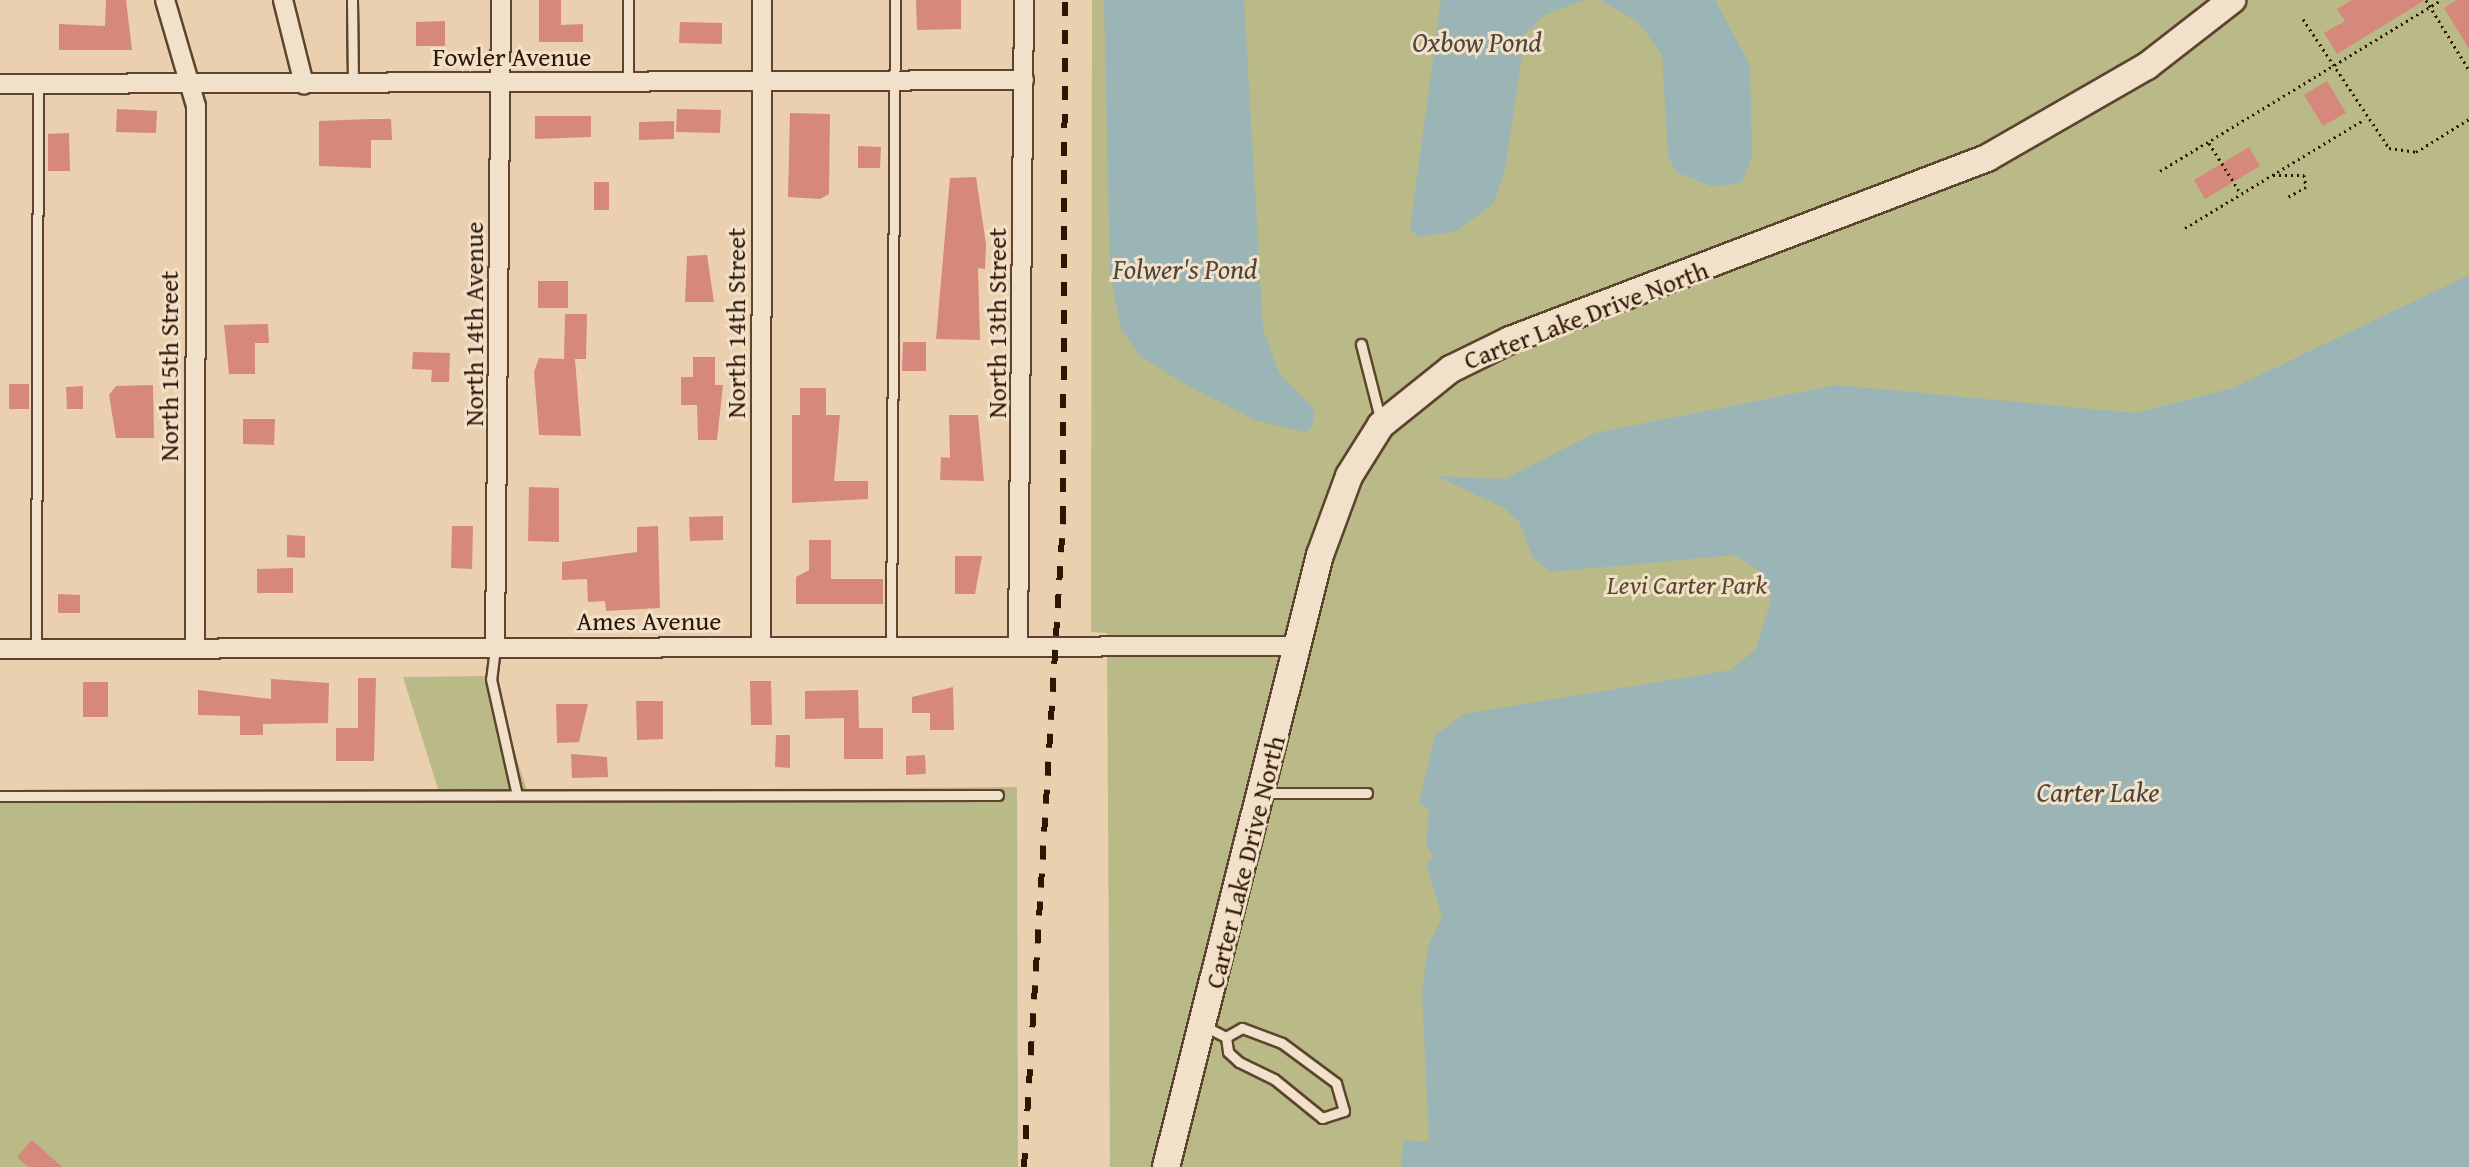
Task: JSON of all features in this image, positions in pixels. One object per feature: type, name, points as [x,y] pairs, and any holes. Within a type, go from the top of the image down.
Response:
[{"type":"street","name":"North 15th Street","points":[[165,0],[191,84],[195,649]]},
{"type":"street","points":[[283,0],[304,84]]},
{"type":"street","name":"North 14th Avenue","points":[[495,648],[501,0]]},
{"type":"street","name":"North 14th Street","points":[[761,647],[762,0]]},
{"type":"street","name":"North 13th Street","points":[[1018,646],[1024,0]]},
{"type":"street","name":"Carter Lake Drive North","points":[[1166,1167],[1215,1031],[1262,793],[1332,518],[1381,425],[1451,369],[1510,340],[1987,158],[2147,66],[2232,0]]},
{"type":"street","name":"Fowler Avenue","points":[[0,84],[1024,80]]},
{"type":"street","name":"Ames Avenue","points":[[0,649],[1298,646]]},
{"type":"lane","points":[[352,0],[353,83]]},
{"type":"lane","points":[[628,0],[628,82]]},
{"type":"lane","points":[[891,646],[895,0]]},
{"type":"lane","points":[[36,649],[38,84]]},
{"type":"lane","points":[[1361,344],[1381,425]]},
{"type":"lane","points":[[495,648],[491,679],[517,795]]},
{"type":"lane","points":[[1262,793],[1367,793]]},
{"type":"lane","points":[[0,796],[998,795]]},
{"type":"lane","points":[[1242,1028],[1282,1043],[1336,1083],[1344,1111],[1322,1118],[1228,1052],[1215,1031],[1242,1028]]},
{"type":"path","points":[[2426,0],[2469,70]]},
{"type":"path","points":[[2160,171],[2441,0]]},
{"type":"path","points":[[2303,19],[2382,142],[2408,152],[2469,119]]},
{"type":"path","points":[[2462,58],[2469,54]]},
{"type":"path","points":[[2185,228],[2365,119]]},
{"type":"path","points":[[2208,142],[2241,194]]},
{"type":"path","points":[[2273,175],[2304,175],[2306,187],[2288,197]]},
{"type":"green space","name":"Levi Carter Park","points":[[1092,0],[2469,0],[2469,771],[2102,1167],[1110,1167],[1107,633],[1091,632]]},
{"type":"green space","points":[[491,676],[527,791],[1017,787],[1018,1167],[0,1167],[0,795],[439,792],[403,677]]},
{"type":"water","name":"Folwer's Pond","points":[[1104,0],[1244,0],[1263,328],[1279,373],[1314,409],[1312,428],[1304,432],[1255,420],[1181,382],[1139,355],[1121,329],[1110,275]]},
{"type":"water","name":"Oxbow Pond","points":[[1441,0],[1584,0],[1545,15],[1525,34],[1505,171],[1493,204],[1456,231],[1419,237],[1410,229]]},
{"type":"water","name":"Oxbow Pond","points":[[1600,0],[1715,0],[1750,65],[1752,157],[1742,182],[1713,187],[1676,172],[1668,156],[1662,55],[1639,23]]},
{"type":"water","name":"Carter Lake","points":[[2469,275],[2469,1167],[1401,1167],[1404,1140],[1429,1142],[1422,990],[1428,947],[1442,917],[1426,863],[1434,858],[1426,845],[1429,809],[1419,803],[1435,735],[1464,714],[1731,670],[1755,650],[1771,601],[1759,571],[1735,555],[1551,572],[1533,558],[1520,523],[1504,508],[1436,476],[1504,479],[1595,433],[1836,385],[2135,413],[2233,388]]},
{"type":"building","points":[[106,0],[126,0],[132,50],[59,50],[59,24],[105,26]]},
{"type":"building","points":[[539,0],[561,0],[561,25],[583,24],[583,42],[539,42]]},
{"type":"building","points":[[916,0],[961,0],[961,29],[917,30]]},
{"type":"building","points":[[2352,0],[2425,0],[2337,54],[2324,33],[2345,21],[2337,9]]},
{"type":"building","points":[[2457,0],[2469,0],[2469,49],[2444,8]]},
{"type":"building","points":[[445,21],[445,46],[416,46],[416,22]]},
{"type":"building","points":[[680,22],[722,23],[722,44],[679,43]]},
{"type":"building","points":[[2327,81],[2346,113],[2323,126],[2304,95]]},
{"type":"building","points":[[117,109],[157,111],[156,133],[116,132]]},
{"type":"building","points":[[677,109],[721,110],[720,133],[676,132]]},
{"type":"building","points":[[790,113],[830,114],[829,194],[820,199],[788,197]]},
{"type":"building","points":[[535,116],[591,116],[591,137],[535,139]]},
{"type":"building","points":[[391,119],[392,140],[371,140],[371,168],[319,166],[319,121]]},
{"type":"building","points":[[674,121],[674,139],[639,140],[639,122]]},
{"type":"building","points":[[69,133],[70,171],[48,171],[48,134]]},
{"type":"building","points":[[858,146],[881,147],[880,168],[858,168]]},
{"type":"building","points":[[2249,147],[2260,166],[2205,199],[2194,180]]},
{"type":"building","points":[[976,177],[986,244],[985,269],[978,268],[980,340],[936,339],[950,178]]},
{"type":"building","points":[[594,182],[609,182],[609,210],[594,210]]},
{"type":"building","points":[[707,255],[714,302],[685,302],[687,256]]},
{"type":"building","points":[[538,281],[568,281],[568,308],[538,308]]},
{"type":"building","points":[[565,314],[587,314],[586,359],[575,359],[581,436],[539,435],[534,372],[539,358],[564,359]]},
{"type":"building","points":[[268,324],[269,343],[255,343],[255,374],[229,374],[224,325]]},
{"type":"building","points":[[903,342],[926,342],[926,371],[902,371]]},
{"type":"building","points":[[413,352],[450,353],[449,382],[431,382],[432,370],[412,369]]},
{"type":"building","points":[[693,357],[715,357],[715,385],[723,385],[717,440],[698,440],[697,405],[681,405],[681,377],[693,377]]},
{"type":"building","points":[[9,384],[29,384],[29,409],[9,409]]},
{"type":"building","points":[[153,385],[154,438],[116,438],[109,395],[116,386]]},
{"type":"building","points":[[83,386],[83,409],[67,409],[66,387]]},
{"type":"building","points":[[800,388],[826,388],[826,415],[840,415],[834,481],[868,481],[868,499],[792,503],[792,415],[800,415]]},
{"type":"building","points":[[949,415],[978,415],[984,481],[940,480],[941,457],[950,458]]},
{"type":"building","points":[[243,419],[275,419],[274,445],[243,444]]},
{"type":"building","points":[[529,487],[559,488],[559,542],[528,541]]},
{"type":"building","points":[[723,516],[723,540],[690,541],[689,517]]},
{"type":"building","points":[[452,526],[473,526],[472,569],[451,568]]},
{"type":"building","points":[[658,526],[660,608],[606,611],[605,601],[588,602],[587,579],[562,580],[562,562],[637,552],[637,527]]},
{"type":"building","points":[[287,535],[305,536],[305,558],[287,557]]},
{"type":"building","points":[[809,540],[831,540],[831,579],[883,579],[883,604],[796,604],[796,577],[809,570]]},
{"type":"building","points":[[955,556],[982,556],[975,594],[955,594]]},
{"type":"building","points":[[293,568],[293,593],[257,593],[257,569]]},
{"type":"building","points":[[58,594],[80,595],[80,613],[58,613]]},
{"type":"building","points":[[358,678],[376,678],[374,761],[336,761],[336,728],[358,728]]},
{"type":"building","points":[[271,679],[329,683],[328,723],[263,724],[263,735],[240,735],[240,716],[198,715],[198,690],[271,699]]},
{"type":"building","points":[[750,681],[771,681],[772,725],[751,725]]},
{"type":"building","points":[[83,682],[108,682],[108,717],[83,717]]},
{"type":"building","points":[[953,687],[954,730],[930,730],[930,713],[912,713],[912,697]]},
{"type":"building","points":[[858,690],[859,728],[883,728],[883,759],[844,759],[844,718],[805,719],[805,691]]},
{"type":"building","points":[[636,701],[663,701],[663,739],[637,740]]},
{"type":"building","points":[[556,704],[588,704],[579,742],[557,743]]},
{"type":"building","points":[[776,735],[790,735],[790,768],[775,767]]},
{"type":"building","points":[[571,754],[607,757],[608,777],[572,778]]},
{"type":"building","points":[[925,755],[926,774],[906,775],[906,756]]},
{"type":"building","points":[[32,1140],[62,1167],[28,1167],[17,1157]]},
{"type":"railway","points":[[1024,1167],[1063,520],[1065,0]]}]
